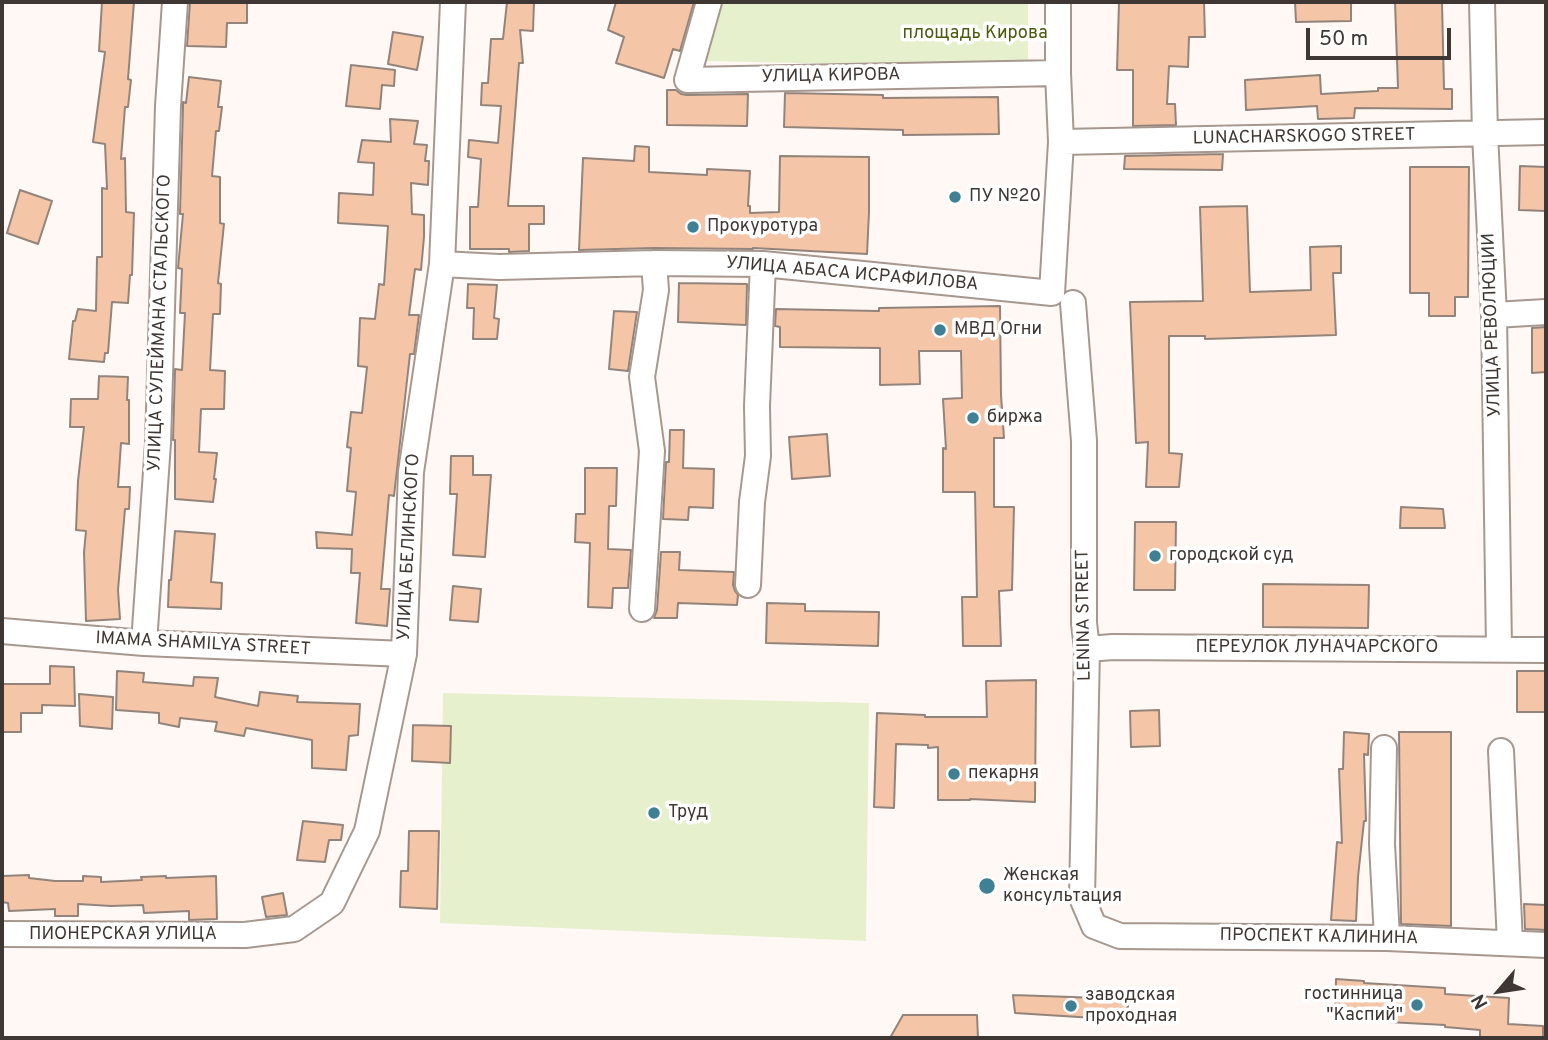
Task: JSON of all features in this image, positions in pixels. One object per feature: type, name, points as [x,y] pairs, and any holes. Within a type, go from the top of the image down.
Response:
[{"type":"street","name":"УЛИЦА СУЛЕЙМАНА СТАЛЬСКОГО","points":[[144,643],[158,443],[168,106],[175,2]]},
{"type":"street","name":"УЛИЦА БЕЛИНСКОГО","points":[[245,935],[294,929],[332,903],[367,831],[404,654],[411,472],[442,264],[453,2]]},
{"type":"street","name":"УЛИЦА КИРОВА","points":[[709,2],[687,80],[1058,73]]},
{"type":"street","name":"LENINA STREET","points":[[1058,2],[1063,298],[1084,441],[1084,623],[1087,649],[1082,898],[1094,926]]},
{"type":"street","name":"УЛИЦА РЕВОЛЮЦИИ","points":[[1482,2],[1494,315],[1499,649]]},
{"type":"street","name":"LUNACHARSKOGO STREET","points":[[1061,142],[1546,132]]},
{"type":"street","name":"УЛИЦА АБАСА ИСРАФИЛОВА","points":[[442,264],[499,267],[654,263],[763,264],[1063,298]]},
{"type":"street","points":[[642,609],[652,451],[642,377],[656,290],[654,263]]},
{"type":"street","points":[[748,585],[752,502],[758,456],[757,406],[763,264]]},
{"type":"street","points":[[1494,315],[1546,312]]},
{"type":"street","name":"IMAMA SHAMILYA STREET","points":[[2,631],[144,643],[404,654]]},
{"type":"street","name":"ПЕРЕУЛОК ЛУНАЧАРСКОГО","points":[[1087,649],[1546,650]]},
{"type":"street","points":[[1384,748],[1382,844],[1387,938]]},
{"type":"street","points":[[1501,751],[1510,943]]},
{"type":"street","name":"ПРОСПЕКТ КАЛИНИНА","points":[[1094,926],[1120,936],[1387,938],[1546,945]]},
{"type":"street","name":"ПИОНЕРСКАЯ УЛИЦА","points":[[2,934],[245,935]]},
{"type":"green space","name":"площадь Кирова","points":[[723,2],[1028,2],[1028,68],[706,61]]},
{"type":"green space","name":"Труд","points":[[443,693],[869,703],[866,941],[440,923]]},
{"type":"building","points":[[102,2],[134,2],[128,79],[131,80],[128,107],[125,107],[121,159],[125,158],[126,212],[134,213],[132,275],[128,303],[112,302],[108,353],[105,353],[104,362],[69,359],[73,321],[78,309],[96,311],[97,257],[102,257],[102,188],[107,189],[105,144],[93,142],[105,52],[99,51]]},
{"type":"building","points":[[190,2],[247,2],[247,23],[227,23],[226,47],[187,46]]},
{"type":"building","points":[[507,2],[534,2],[533,31],[520,30],[523,63],[519,63],[508,206],[544,206],[544,224],[529,224],[529,251],[509,252],[509,249],[470,249],[470,207],[478,207],[481,159],[468,157],[469,140],[498,143],[501,106],[481,105],[482,83],[488,83],[491,39],[503,39]]},
{"type":"building","points":[[616,2],[694,2],[680,51],[673,49],[664,78],[616,63],[624,37],[608,30]]},
{"type":"building","points":[[1119,2],[1204,2],[1205,37],[1189,37],[1188,67],[1169,66],[1167,104],[1175,104],[1176,125],[1133,126],[1133,70],[1117,70]]},
{"type":"building","points":[[1295,2],[1351,2],[1351,21],[1296,22]]},
{"type":"building","points":[[1395,2],[1442,2],[1444,89],[1452,89],[1452,109],[1355,108],[1354,118],[1318,119],[1317,106],[1246,110],[1245,80],[1320,75],[1321,94],[1398,88]]},
{"type":"building","points":[[393,32],[423,37],[417,70],[388,64]]},
{"type":"building","points":[[351,65],[395,70],[394,86],[382,85],[380,109],[346,106]]},
{"type":"building","points":[[189,77],[221,81],[218,107],[222,107],[219,131],[216,131],[212,176],[220,177],[220,223],[224,224],[218,283],[221,284],[220,314],[213,314],[210,370],[225,371],[224,409],[201,409],[199,452],[217,453],[213,502],[175,499],[175,369],[182,370],[185,313],[180,313],[182,269],[178,268],[183,214],[180,214],[183,102],[186,103]]},
{"type":"building","points":[[667,90],[676,90],[687,95],[748,94],[747,126],[667,125]]},
{"type":"building","points":[[785,93],[883,95],[883,98],[998,97],[999,134],[903,135],[903,130],[784,127]]},
{"type":"building","points":[[390,119],[418,121],[414,144],[427,145],[425,161],[429,161],[428,185],[411,183],[412,214],[424,215],[424,237],[421,270],[415,269],[409,315],[419,315],[414,354],[410,354],[394,496],[389,495],[381,589],[390,589],[387,626],[356,623],[360,573],[351,573],[352,549],[317,548],[316,532],[352,535],[356,492],[347,491],[351,448],[347,447],[351,412],[362,413],[367,367],[358,366],[360,318],[375,319],[379,284],[384,285],[388,226],[338,223],[339,193],[373,195],[374,163],[358,162],[362,140],[391,142]]},
{"type":"building","points":[[635,146],[649,147],[649,172],[707,175],[707,169],[750,171],[750,213],[779,212],[780,156],[869,157],[867,254],[753,248],[579,250],[583,158],[634,161]]},
{"type":"building","points":[[1223,154],[1222,170],[1124,169],[1125,156]]},
{"type":"building","points":[[1520,166],[1546,167],[1546,211],[1519,210]]},
{"type":"building","points":[[1410,167],[1469,167],[1468,297],[1455,297],[1455,316],[1429,316],[1429,293],[1410,293]]},
{"type":"building","points":[[20,190],[52,201],[38,244],[7,233]]},
{"type":"building","points":[[1247,206],[1250,292],[1311,290],[1310,247],[1341,246],[1341,273],[1333,273],[1336,335],[1205,339],[1205,336],[1169,336],[1169,453],[1182,454],[1179,487],[1146,487],[1148,442],[1136,443],[1130,302],[1203,301],[1200,207]]},
{"type":"building","points":[[679,283],[747,284],[746,325],[678,322]]},
{"type":"building","points":[[468,284],[497,285],[494,318],[499,319],[497,339],[473,339],[474,308],[467,308]]},
{"type":"building","points":[[1000,306],[1004,438],[994,438],[994,507],[1014,507],[1012,590],[999,591],[1001,646],[963,646],[962,597],[977,597],[975,492],[943,492],[943,448],[946,449],[943,399],[962,398],[961,351],[919,351],[920,384],[880,385],[880,348],[780,347],[780,327],[775,326],[776,309],[879,311],[879,308]]},
{"type":"building","points":[[614,311],[637,312],[628,371],[609,369]]},
{"type":"building","points":[[1546,327],[1546,372],[1532,373],[1532,328]]},
{"type":"building","points":[[99,376],[128,377],[129,444],[121,443],[118,487],[130,487],[129,509],[125,509],[118,590],[120,619],[86,621],[86,531],[76,530],[84,427],[70,427],[71,399],[98,399]]},
{"type":"building","points":[[670,430],[684,430],[683,468],[714,469],[713,508],[689,507],[688,520],[663,519]]},
{"type":"building","points":[[827,434],[830,476],[792,479],[789,437]]},
{"type":"building","points":[[451,456],[473,456],[473,475],[491,475],[485,557],[453,555],[457,494],[450,494]]},
{"type":"building","points":[[585,468],[617,468],[616,506],[609,506],[608,549],[631,550],[628,588],[613,588],[612,608],[588,607],[590,543],[575,542],[576,514],[585,514]]},
{"type":"building","points":[[1401,507],[1443,509],[1445,528],[1400,528]]},
{"type":"building","name":"городской суд","points":[[1135,522],[1176,522],[1175,590],[1134,590]]},
{"type":"building","points":[[175,531],[215,534],[211,582],[222,583],[221,609],[168,607]]},
{"type":"building","points":[[661,552],[680,552],[679,570],[734,572],[733,585],[738,595],[737,605],[678,603],[677,618],[654,618],[657,610]]},
{"type":"building","points":[[1263,584],[1369,585],[1368,628],[1263,627]]},
{"type":"building","points":[[453,586],[481,589],[478,622],[450,620]]},
{"type":"building","points":[[767,603],[805,604],[805,611],[879,612],[878,646],[766,643]]},
{"type":"building","points":[[50,666],[74,667],[75,706],[42,705],[42,713],[21,713],[21,732],[2,732],[2,684],[50,684]]},
{"type":"building","points":[[117,671],[144,673],[143,682],[193,686],[194,677],[218,678],[215,697],[258,706],[260,692],[298,696],[297,702],[360,704],[358,735],[349,736],[346,770],[312,768],[312,740],[246,728],[244,736],[215,731],[217,722],[180,718],[179,727],[159,723],[159,713],[116,710]]},
{"type":"building","points":[[1517,671],[1546,671],[1546,712],[1517,712]]},
{"type":"building","points":[[1036,680],[1035,802],[938,800],[938,747],[896,744],[894,808],[874,807],[877,713],[925,717],[987,717],[986,681]]},
{"type":"building","points":[[79,694],[113,697],[112,729],[80,726]]},
{"type":"building","points":[[1159,710],[1160,746],[1131,747],[1130,711]]},
{"type":"building","points":[[413,725],[451,726],[450,763],[412,761]]},
{"type":"building","points":[[1344,732],[1369,734],[1368,755],[1364,754],[1366,821],[1358,877],[1356,921],[1331,920],[1337,842],[1342,843],[1339,769],[1343,769]]},
{"type":"building","points":[[1399,732],[1451,732],[1451,926],[1401,924]]},
{"type":"building","points":[[303,821],[343,825],[341,840],[329,840],[325,862],[297,860]]},
{"type":"building","points":[[409,831],[439,831],[437,909],[400,907],[401,871],[408,871]]},
{"type":"building","points":[[29,875],[29,878],[55,881],[83,881],[83,876],[101,877],[101,882],[142,880],[141,877],[216,876],[217,919],[189,920],[189,911],[144,913],[143,905],[78,904],[78,916],[55,916],[55,909],[9,911],[8,903],[2,902],[2,876]]},
{"type":"building","points":[[283,893],[287,915],[266,917],[262,897]]},
{"type":"building","points":[[1524,904],[1546,905],[1546,930],[1525,929]]},
{"type":"building","points":[[1336,979],[1445,988],[1445,994],[1509,998],[1508,1024],[1543,1026],[1543,1038],[1480,1038],[1480,1030],[1445,1025],[1388,1022],[1388,1018],[1335,1018]]},
{"type":"building","name":"заводская проходная","points":[[1013,995],[1129,999],[1126,1020],[1015,1013]]},
{"type":"building","points":[[903,1015],[977,1015],[978,1038],[890,1038]]},
{"type":"place","name":"ПУ №20","points":[[955,197]]},
{"type":"place","name":"Прокуротура","points":[[693,227]]},
{"type":"place","name":"МВД Огни","points":[[940,330]]},
{"type":"place","name":"биржа","points":[[973,418]]},
{"type":"place","name":"городской суд","points":[[1155,556]]},
{"type":"place","name":"пекарня","points":[[954,774]]},
{"type":"place","name":"Труд","points":[[654,813]]},
{"type":"place","name":"Женская консультация","points":[[987,886]]},
{"type":"place","name":"гостинница \"Каспий\"","points":[[1417,1005]]},
{"type":"place","name":"заводская проходная","points":[[1071,1006]]}]
